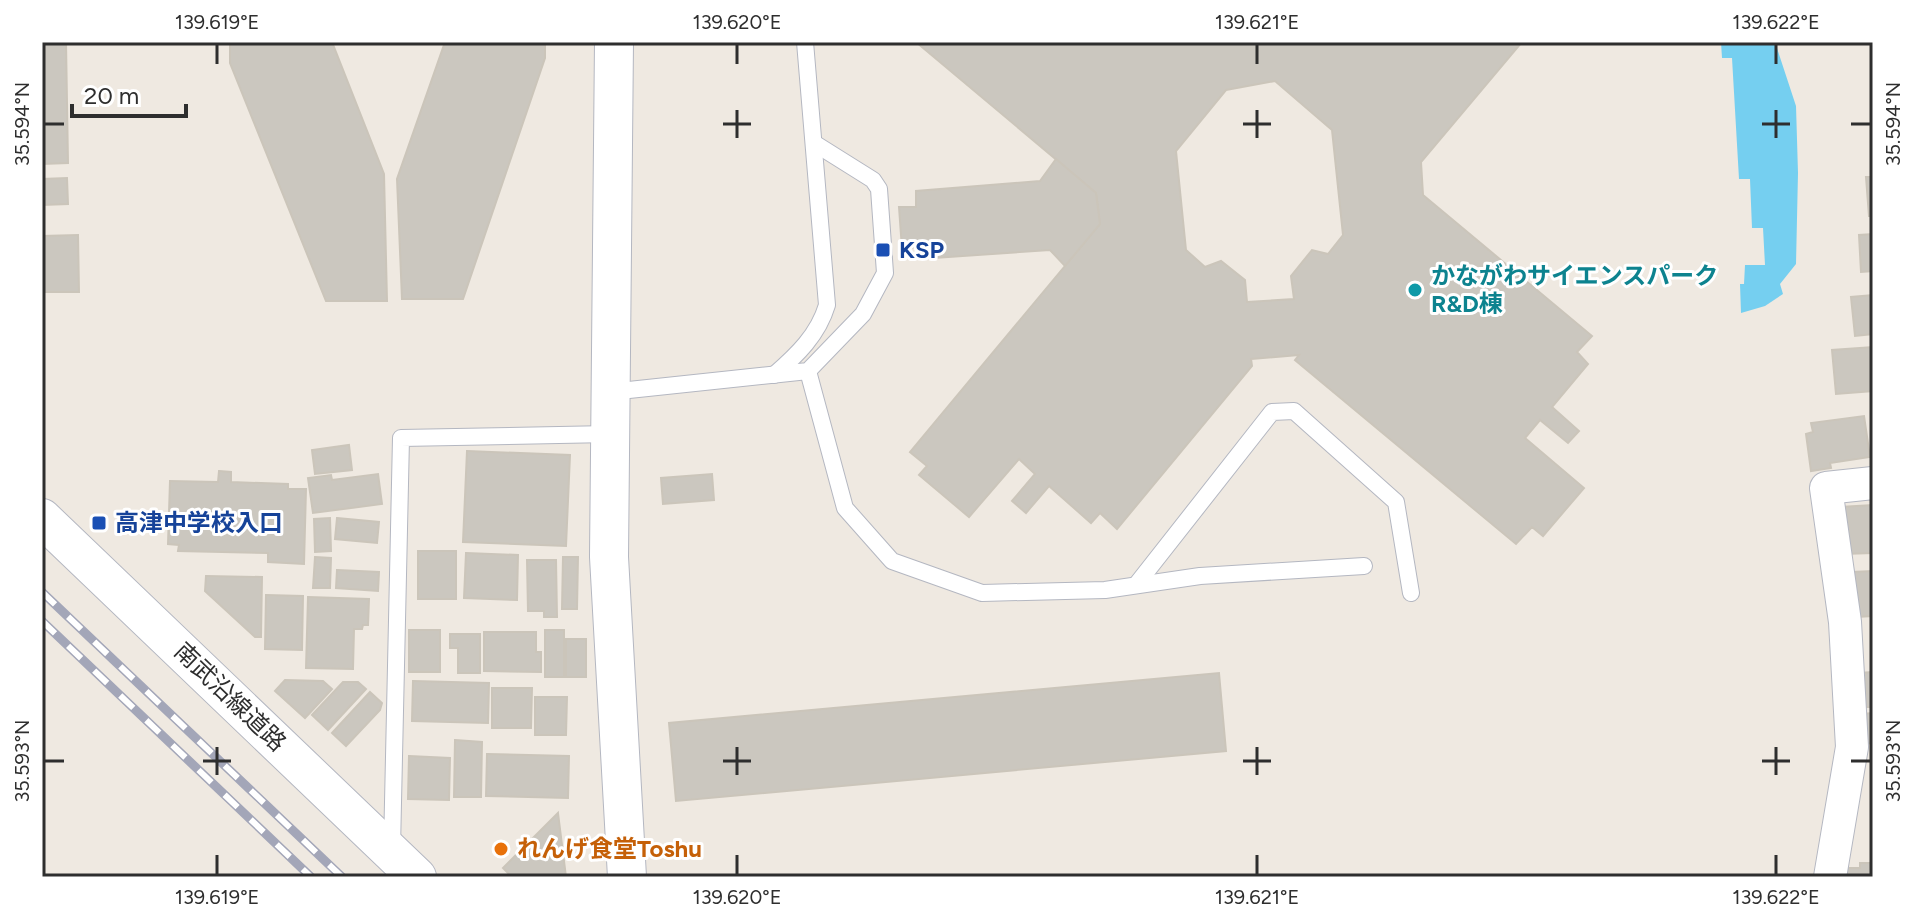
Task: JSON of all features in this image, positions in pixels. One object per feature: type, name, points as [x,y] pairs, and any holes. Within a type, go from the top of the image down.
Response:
[{"type":"street","points":[[614,42],[609,557],[627,877]]},
{"type":"street","points":[[1830,877],[1852,747],[1845,622],[1826,488],[1873,483]]},
{"type":"street","name":"南武沿線道路","points":[[42,518],[405,865]]},
{"type":"lane","points":[[773,376],[810,340],[822,322],[827,305],[805,42]]},
{"type":"lane","points":[[610,392],[808,371],[863,314],[885,273],[879,189],[873,180],[814,143]]},
{"type":"lane","points":[[808,371],[845,508],[892,561],[982,593],[1105,590],[1200,576],[1364,566]]},
{"type":"lane","points":[[1136,585],[1272,412],[1294,411],[1396,502],[1411,593]]},
{"type":"lane","points":[[405,865],[401,438],[610,434]]},
{"type":"water","points":[[1721,42],[1775,42],[1796,106],[1796,264],[1780,284],[1783,294],[1765,306],[1741,313],[1740,284],[1744,284],[1745,265],[1765,265],[1763,228],[1752,228],[1750,179],[1739,179],[1732,58],[1722,58]]},
{"type":"building","points":[[42,42],[66,42],[68,163],[42,164]]},
{"type":"building","points":[[230,42],[332,42],[384,174],[387,301],[326,301],[230,63]]},
{"type":"building","points":[[445,42],[545,42],[545,58],[463,299],[402,299],[397,179]]},
{"type":"building","name":"かながわサイエンスパーク R&D棟","points":[[916,42],[1522,42],[1421,162],[1423,195],[1592,336],[1577,352],[1588,364],[1552,407],[1579,431],[1568,443],[1540,420],[1525,438],[1584,488],[1543,536],[1532,527],[1516,544],[1295,360],[1299,355],[1251,359],[1252,366],[1117,529],[1100,513],[1091,523],[1049,486],[1026,513],[1012,501],[1035,474],[1019,459],[969,517],[919,475],[927,466],[910,452],[1100,224],[1096,193]],"holes":[[[1275,81],[1332,130],[1343,235],[1328,254],[1312,250],[1291,276],[1294,299],[1247,302],[1245,280],[1221,261],[1205,267],[1186,250],[1176,151],[1226,90]]]},
{"type":"building","points":[[1056,159],[1096,193],[1100,224],[1065,266],[1050,250],[920,259],[919,247],[902,249],[899,207],[916,207],[916,191],[1040,181]]},
{"type":"building","points":[[1866,177],[1873,177],[1873,216],[1869,216]]},
{"type":"building","points":[[67,178],[68,204],[42,205],[42,179]]},
{"type":"building","points":[[1873,234],[1873,271],[1861,272],[1859,235]]},
{"type":"building","points":[[78,235],[79,292],[44,292],[42,236]]},
{"type":"building","points":[[1873,295],[1873,334],[1855,336],[1851,297]]},
{"type":"building","points":[[1873,347],[1873,391],[1836,394],[1832,350]]},
{"type":"building","points":[[1864,416],[1870,457],[1830,463],[1831,468],[1811,471],[1806,434],[1813,432],[1811,423]]},
{"type":"building","points":[[349,445],[352,470],[315,474],[312,450]]},
{"type":"building","points":[[467,451],[570,455],[566,546],[463,542]]},
{"type":"building","points":[[219,471],[231,472],[231,482],[288,484],[288,489],[306,489],[304,564],[268,562],[268,553],[178,551],[179,545],[168,544],[170,481],[218,482]]},
{"type":"building","points":[[378,474],[382,504],[313,513],[308,478],[331,475],[332,480]]},
{"type":"building","points":[[712,474],[714,500],[663,504],[661,478]]},
{"type":"building","points":[[1873,505],[1873,553],[1842,554],[1840,507]]},
{"type":"building","points":[[330,518],[331,551],[315,552],[314,519]]},
{"type":"building","points":[[337,518],[379,522],[377,543],[335,539]]},
{"type":"building","points":[[418,551],[456,551],[456,599],[418,599]]},
{"type":"building","points":[[466,553],[518,555],[517,600],[464,598]]},
{"type":"building","points":[[315,557],[331,558],[330,588],[313,588]]},
{"type":"building","points":[[563,557],[578,557],[577,609],[562,609]]},
{"type":"building","points":[[527,560],[556,560],[557,617],[544,617],[544,611],[528,611]]},
{"type":"building","points":[[337,570],[379,572],[378,591],[336,588]]},
{"type":"building","points":[[1873,571],[1873,616],[1856,617],[1852,572]]},
{"type":"building","points":[[206,576],[262,577],[261,637],[255,637],[205,591]]},
{"type":"building","points":[[266,595],[303,596],[302,650],[265,649]]},
{"type":"building","points":[[308,597],[369,599],[368,625],[354,629],[353,669],[306,668]]},
{"type":"building","points":[[409,630],[440,630],[440,672],[409,672]]},
{"type":"building","points":[[545,630],[564,630],[564,677],[545,677]]},
{"type":"building","points":[[484,632],[536,632],[536,652],[541,652],[541,672],[484,671]]},
{"type":"building","points":[[450,634],[480,634],[480,673],[458,673],[458,648],[450,648]]},
{"type":"building","points":[[566,639],[586,639],[586,677],[566,677]]},
{"type":"building","points":[[1873,672],[1873,707],[1861,707],[1858,673]]},
{"type":"building","points":[[1219,673],[1226,751],[676,801],[669,723]]},
{"type":"building","points":[[285,680],[323,681],[332,689],[305,718],[275,691]]},
{"type":"building","points":[[413,681],[489,683],[488,723],[412,721]]},
{"type":"building","points":[[343,682],[358,682],[366,689],[328,730],[312,715]]},
{"type":"building","points":[[492,688],[532,688],[531,728],[492,728]]},
{"type":"building","points":[[370,692],[382,703],[380,710],[346,746],[332,733]]},
{"type":"building","points":[[535,697],[567,697],[566,735],[535,735]]},
{"type":"building","points":[[1873,713],[1873,743],[1863,744],[1862,714]]},
{"type":"building","points":[[455,740],[482,742],[481,797],[454,797]]},
{"type":"building","points":[[487,754],[569,756],[568,798],[486,796]]},
{"type":"building","points":[[409,756],[450,758],[449,800],[408,799]]},
{"type":"building","points":[[558,813],[566,877],[512,877],[503,868]]},
{"type":"building","points":[[1860,863],[1873,863],[1873,877],[1845,877],[1845,868],[1860,868]]},
{"type":"railway","points":[[42,592],[342,877]]},
{"type":"railway","points":[[42,621],[311,877]]},
{"type":"place","name":"KSP","points":[[883,250]]},
{"type":"place","name":"かながわサイエンスパーク R&D棟","points":[[1415,290]]},
{"type":"place","name":"高津中学校入口","points":[[99,523]]},
{"type":"place","name":"れんげ食堂Toshu","points":[[501,849]]}]
